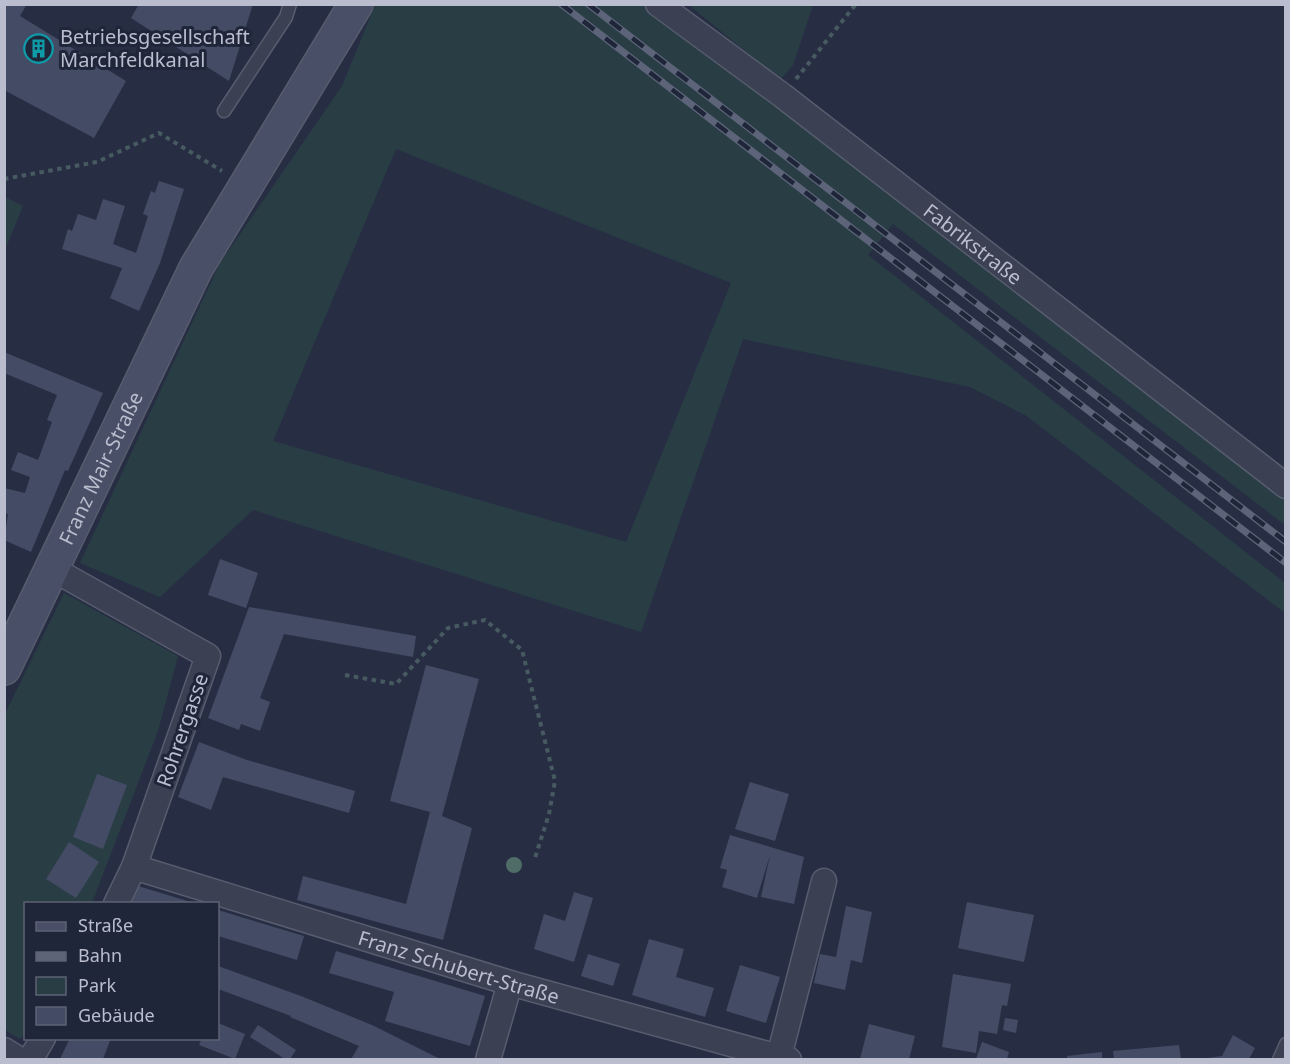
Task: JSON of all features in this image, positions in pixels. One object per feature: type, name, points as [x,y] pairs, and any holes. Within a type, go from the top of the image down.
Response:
[{"type":"main road","name":"Franz Mair-Straße","points":[[4,668],[196,268],[356,4]]},
{"type":"street","name":"Fabrikstraße","points":[[658,4],[783,96],[1286,486]]},
{"type":"street","name":"Rohrergasse","points":[[51,568],[208,656],[134,867],[116,902]]},
{"type":"street","name":"Franz Schubert-Straße","points":[[134,867],[510,983],[784,1058]]},
{"type":"street","points":[[784,1058],[824,881]]},
{"type":"street","points":[[488,1059],[510,983]]},
{"type":"street","points":[[30,1059],[42,1040]]},
{"type":"street","points":[[4,1050],[20,1059]]},
{"type":"lane","points":[[224,111],[286,17],[290,4]]},
{"type":"lane","points":[[1279,1059],[1286,1044]]},
{"type":"path","points":[[783,96],[856,4]]},
{"type":"path","points":[[4,179],[96,162],[159,133],[247,186]]},
{"type":"path","points":[[345,675],[396,684],[448,628],[485,620],[522,650],[555,781],[549,813],[534,861]]},
{"type":"green space","points":[[375,5],[644,5],[1285,497],[1285,525],[893,224],[868,255],[1285,583],[1285,613],[1025,415],[970,387],[743,339],[641,632],[253,510],[160,597],[80,563],[220,263],[342,86]],"holes":[[[396,149],[731,283],[626,542],[273,441]]]},
{"type":"green space","points":[[689,5],[813,5],[793,65],[780,80]]},
{"type":"green space","points":[[5,197],[23,206],[5,250]]},
{"type":"green space","points":[[64,593],[178,656],[158,731],[92,902],[24,902],[24,1034],[20,1039],[5,1030],[4,716]]},
{"type":"building","name":"Betriebsgesellschaft Marchfeldkanal","points":[[4,4],[27,4],[20,16],[126,81],[94,138],[4,90]]},
{"type":"building","points":[[139,4],[253,4],[229,81],[131,18]]},
{"type":"building","points":[[159,181],[184,189],[160,263],[139,311],[110,298],[122,268],[62,249],[68,229],[72,231],[78,214],[96,220],[103,199],[125,206],[113,244],[136,253],[148,216],[143,214],[151,191],[155,193]]},
{"type":"building","points":[[4,352],[103,393],[68,471],[65,470],[31,552],[4,540],[8,514],[4,513],[4,488],[25,493],[30,477],[11,470],[18,452],[38,460],[52,422],[47,420],[57,395],[4,373]]},
{"type":"building","points":[[220,559],[258,573],[246,608],[208,595]]},
{"type":"building","points":[[249,607],[416,636],[413,657],[284,634],[260,698],[270,702],[260,731],[241,724],[239,730],[208,718]]},
{"type":"building","points":[[426,665],[479,679],[442,816],[472,828],[443,940],[297,900],[303,876],[406,904],[430,812],[390,801]]},
{"type":"building","points":[[199,742],[247,760],[355,791],[349,813],[223,777],[211,810],[178,797]]},
{"type":"building","points":[[97,774],[127,785],[103,849],[73,837]]},
{"type":"building","points":[[750,782],[789,794],[775,841],[735,829]]},
{"type":"building","points":[[730,835],[804,857],[794,904],[761,897],[770,855],[757,898],[722,887],[727,870],[720,868]]},
{"type":"building","points":[[69,842],[99,862],[76,898],[46,879]]},
{"type":"building","points":[[138,886],[191,902],[130,902]]},
{"type":"building","points":[[574,892],[593,898],[574,962],[534,949],[544,914],[565,921]]},
{"type":"building","points":[[967,902],[1034,915],[1024,962],[958,948]]},
{"type":"building","points":[[846,906],[872,912],[862,963],[851,960],[845,990],[814,983],[820,954],[836,957]]},
{"type":"building","points":[[219,910],[304,936],[297,960],[219,936]]},
{"type":"building","points":[[649,939],[684,949],[676,977],[714,988],[705,1017],[632,995]]},
{"type":"building","points":[[336,951],[485,996],[470,1046],[385,1021],[394,992],[329,973]]},
{"type":"building","points":[[588,954],[620,964],[613,986],[581,976]]},
{"type":"building","points":[[740,965],[780,977],[766,1023],[726,1011]]},
{"type":"building","points":[[219,966],[372,1025],[440,1059],[351,1059],[359,1046],[291,1016],[219,989]]},
{"type":"building","points":[[953,974],[1011,984],[1007,1006],[1002,1005],[997,1034],[979,1031],[976,1053],[942,1047]]},
{"type":"building","points":[[1005,1018],[1018,1020],[1016,1033],[1003,1030]]},
{"type":"building","points":[[219,1023],[245,1034],[235,1059],[199,1045],[201,1040],[219,1040]]},
{"type":"building","points":[[869,1024],[915,1036],[909,1059],[860,1059]]},
{"type":"building","points":[[258,1025],[296,1050],[290,1059],[285,1059],[250,1037]]},
{"type":"building","points":[[1233,1035],[1255,1048],[1249,1059],[1200,1059],[1222,1056]]},
{"type":"building","points":[[69,1040],[110,1040],[103,1059],[60,1059]]},
{"type":"building","points":[[982,1042],[1009,1052],[1007,1059],[976,1059]]},
{"type":"building","points":[[1179,1045],[1181,1059],[1114,1059],[1113,1051]]},
{"type":"building","points":[[1102,1052],[1102,1059],[1067,1059],[1067,1056]]},
{"type":"railway","points":[[561,4],[1286,563]]},
{"type":"railway","points":[[588,4],[1286,542]]},
{"type":"place","name":"Betriebsgesellschaft Marchfeldkanal","points":[[39,48]]}]
